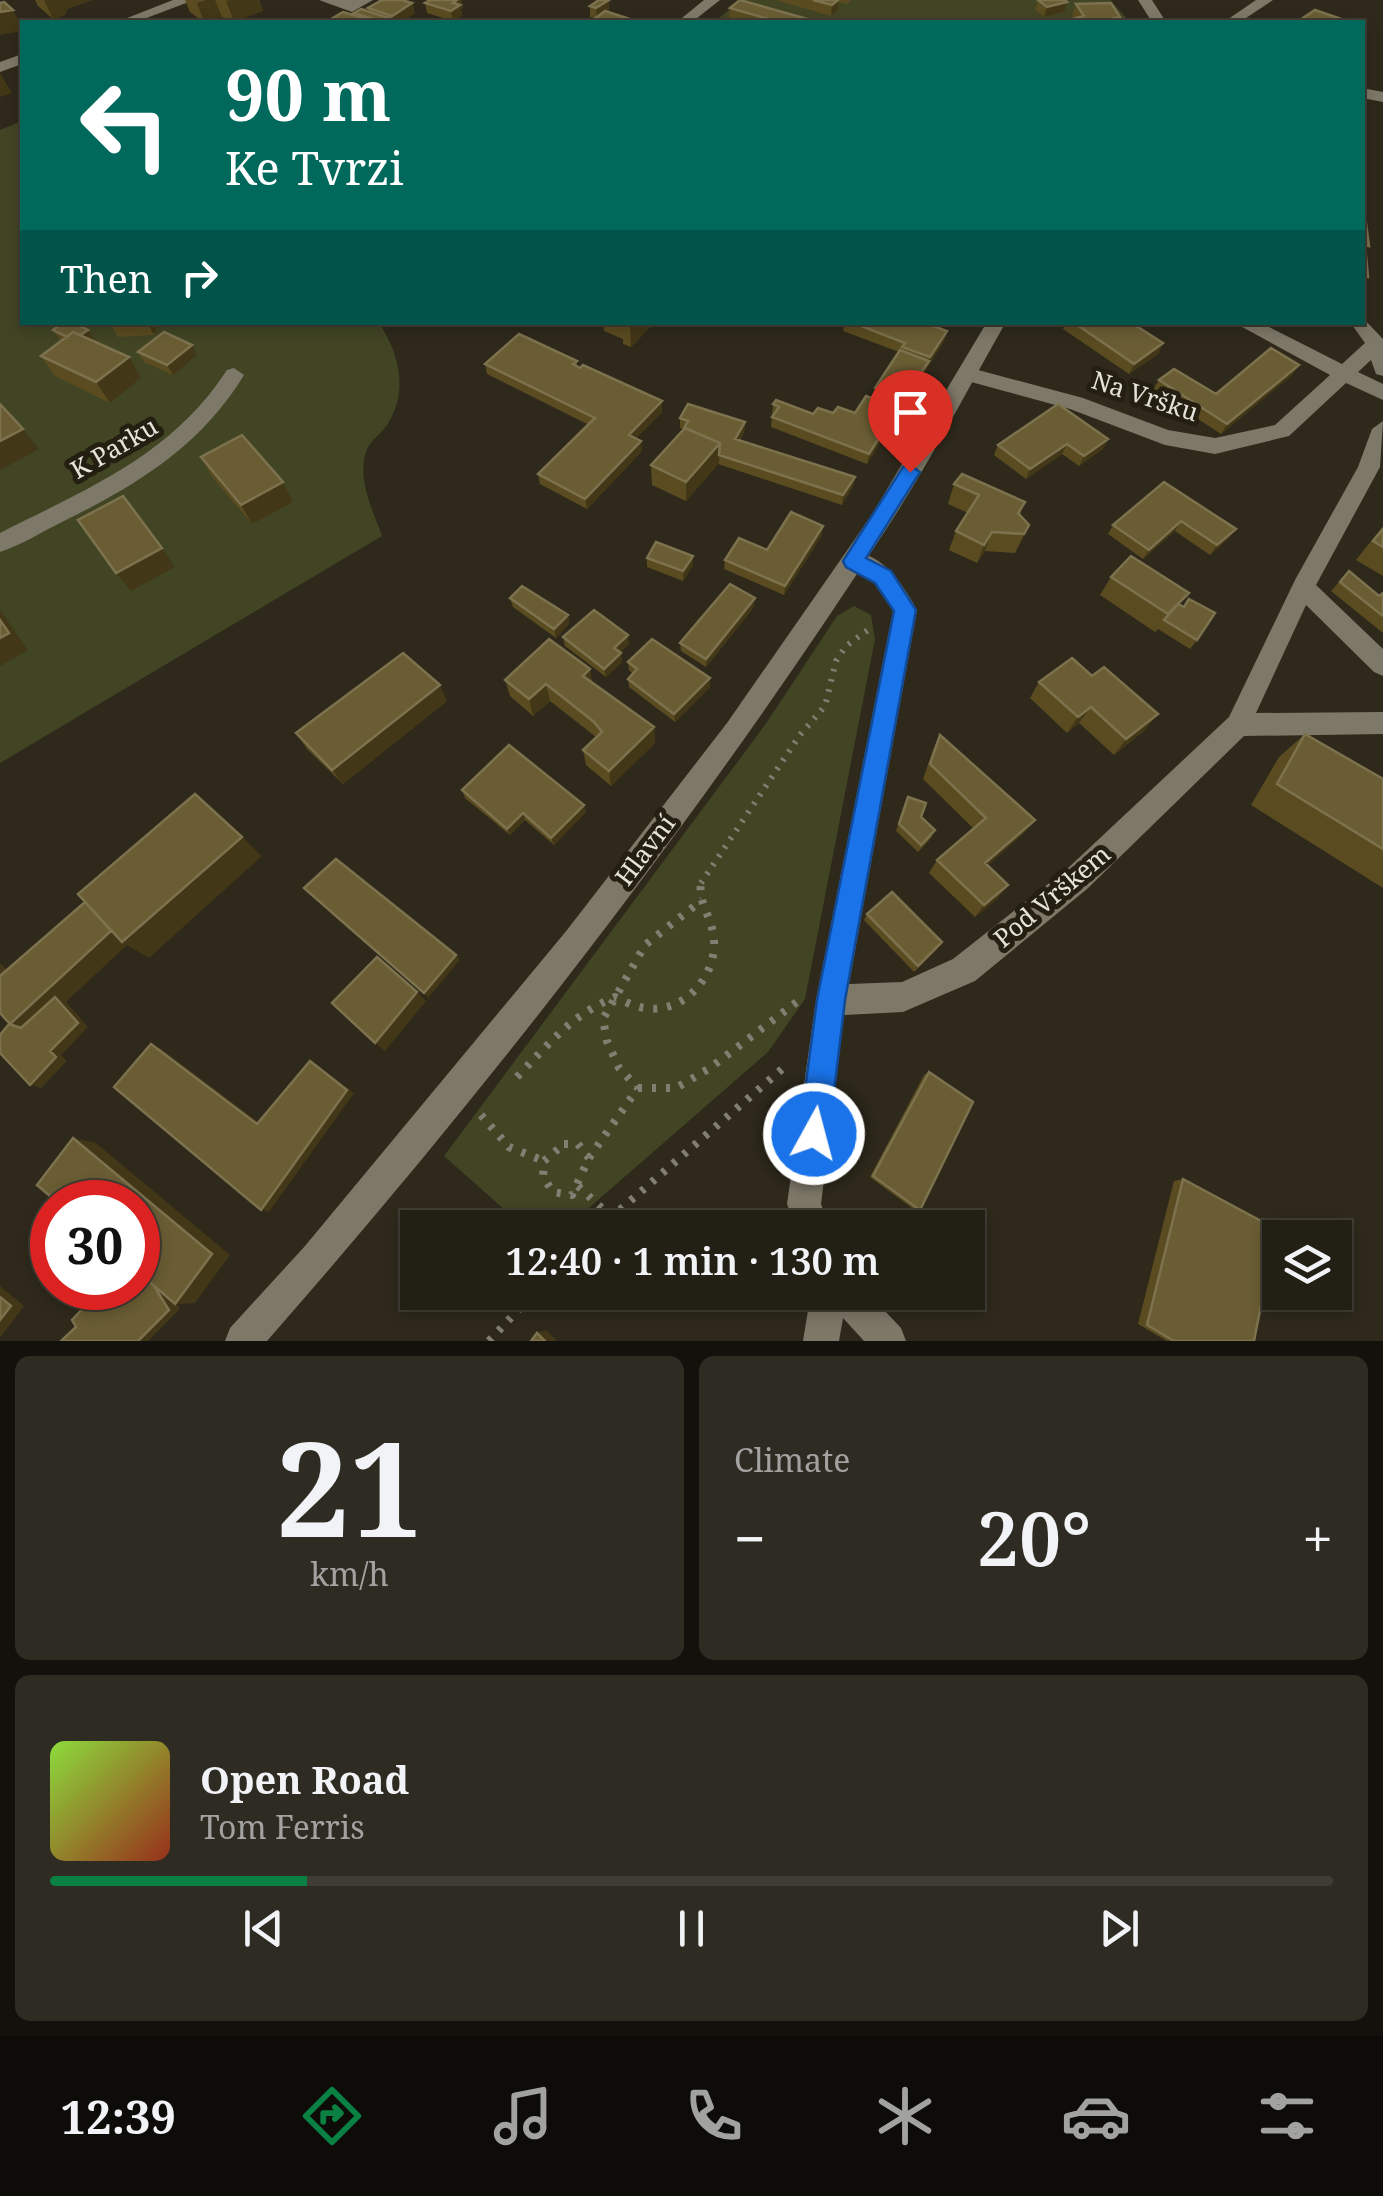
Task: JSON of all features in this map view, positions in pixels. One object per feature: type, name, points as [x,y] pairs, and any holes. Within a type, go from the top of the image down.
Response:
[{"type":"street","points":[[130,20],[187,0]]},
{"type":"street","points":[[326,0],[352,8],[366,0]]},
{"type":"street","points":[[687,20],[713,0]]},
{"type":"street","points":[[1235,20],[1266,0]]},
{"type":"street","name":"Hlavní","points":[[242,1341],[329,1243],[577,940],[736,731],[854,561],[993,325]]},
{"type":"street","points":[[1248,325],[1383,393]]},
{"type":"street","points":[[1362,325],[1376,344],[1383,368]]},
{"type":"street","name":"Na Vršku","points":[[967,374],[1076,402],[1165,437],[1215,446],[1282,431],[1376,344]]},
{"type":"street","name":"K Parku","points":[[0,543],[168,451],[197,430],[219,404],[234,375]]},
{"type":"street","name":"Pod Vrškem","points":[[829,1014],[903,997],[964,970],[1077,879],[1238,725],[1303,587],[1376,471],[1383,429]]},
{"type":"street","points":[[806,1210],[829,1014],[905,610],[883,577],[854,561]]},
{"type":"street","points":[[1303,587],[1383,664]]},
{"type":"street","points":[[1238,725],[1383,723]]},
{"type":"street","points":[[821,1341],[826,1310]]},
{"type":"street","points":[[860,1310],[888,1341]]},
{"type":"path","points":[[514,1080],[567,1019],[616,997],[646,1009],[674,1004],[699,987],[713,965],[714,934],[700,882],[724,853],[800,735],[826,706],[836,660],[864,631],[905,610]]},
{"type":"path","points":[[619,1210],[829,1014],[805,998],[790,1003],[710,1068],[676,1088],[638,1088],[620,1068],[607,1041],[604,1019],[645,945],[702,900]]},
{"type":"path","points":[[589,1158],[578,1144],[564,1144],[544,1161],[543,1177],[553,1192],[572,1195],[589,1158],[638,1088]]},
{"type":"path","points":[[468,1128],[491,1102]]},
{"type":"path","points":[[480,1114],[508,1147],[544,1161]]},
{"type":"path","points":[[578,1186],[604,1210]]},
{"type":"path","points":[[489,1341],[518,1310]]},
{"type":"green space","points":[[741,0],[1110,0],[1128,20],[716,20]]},
{"type":"green space","points":[[20,122],[20,325],[380,325],[396,358],[399,395],[390,420],[368,447],[364,463],[367,495],[382,536],[0,763],[0,130]]},
{"type":"green space","points":[[854,606],[871,615],[875,639],[805,999],[768,1052],[587,1210],[505,1210],[444,1156],[765,725],[837,616]]},
{"type":"building","points":[[382,0],[412,3],[392,16],[368,8]]},
{"type":"building","points":[[457,0],[453,3],[460,5],[451,11],[425,3]]},
{"type":"building","points":[[599,0],[609,0],[596,8],[590,6]]},
{"type":"building","points":[[740,0],[811,20],[772,20],[730,8]]},
{"type":"building","points":[[1038,0],[1065,0],[1067,2],[1047,7]]},
{"type":"building","points":[[0,3],[13,10],[0,12]]},
{"type":"building","points":[[1111,3],[1120,17],[1075,20],[1084,16],[1076,4]]},
{"type":"building","points":[[361,9],[389,18],[376,20],[354,13]]},
{"type":"building","points":[[1315,10],[1344,20],[1300,20]]},
{"type":"building","points":[[605,11],[633,20],[593,20]]},
{"type":"building","points":[[343,12],[369,20],[329,20]]},
{"type":"building","points":[[60,325],[78,325],[88,330],[67,337],[53,330]]},
{"type":"building","points":[[859,325],[931,325],[947,331],[930,357],[902,347],[905,343]]},
{"type":"building","points":[[1077,325],[1135,325],[1163,343],[1134,364]]},
{"type":"building","points":[[73,332],[129,357],[96,382],[41,356]]},
{"type":"building","points":[[164,332],[192,345],[167,365],[138,352]]},
{"type":"building","points":[[519,334],[577,361],[573,364],[580,368],[583,365],[662,401],[629,435],[641,441],[585,499],[538,474],[595,418],[485,364]]},
{"type":"building","points":[[1271,348],[1299,365],[1227,424],[1159,380],[1174,369],[1216,394]]},
{"type":"building","points":[[900,350],[929,361],[903,399],[875,388]]},
{"type":"building","points":[[866,396],[898,408],[869,454],[772,417],[779,407],[773,404],[776,400],[813,414],[818,408],[833,413],[838,407],[855,413]]},
{"type":"building","points":[[0,404],[23,429],[0,441]]},
{"type":"building","points":[[688,404],[745,422],[735,439],[855,477],[843,495],[719,455],[720,443],[683,430],[688,421],[680,418]]},
{"type":"building","points":[[1058,404],[1108,439],[1084,456],[1067,444],[1030,469],[998,445]]},
{"type":"building","points":[[685,428],[720,443],[686,482],[651,465]]},
{"type":"building","points":[[242,435],[283,482],[241,505],[201,457]]},
{"type":"building","points":[[962,474],[1025,502],[1018,513],[1029,525],[1024,534],[992,532],[984,545],[956,531],[979,495],[954,484]]},
{"type":"building","points":[[1164,482],[1236,529],[1217,545],[1181,521],[1149,550],[1113,525]]},
{"type":"building","points":[[123,496],[162,548],[116,573],[78,520]]},
{"type":"building","points":[[791,512],[823,526],[785,586],[725,560],[739,538],[767,550]]},
{"type":"building","points":[[1383,529],[1383,547],[1373,541]]},
{"type":"building","points":[[656,542],[693,556],[683,571],[647,558]]},
{"type":"building","points":[[1131,556],[1189,593],[1168,614],[1111,577]]},
{"type":"building","points":[[1349,571],[1379,596],[1383,593],[1383,616],[1340,582]]},
{"type":"building","points":[[730,584],[755,598],[706,659],[680,643]]},
{"type":"building","points":[[522,586],[568,615],[554,629],[510,598]]},
{"type":"building","points":[[1189,599],[1215,613],[1197,640],[1164,620],[1178,604],[1184,607]]},
{"type":"building","points":[[594,610],[628,635],[614,648],[621,653],[604,669],[563,637]]},
{"type":"building","points":[[0,620],[9,633],[0,638]]},
{"type":"building","points":[[549,639],[590,669],[583,676],[654,727],[609,771],[583,750],[602,732],[594,722],[546,684],[529,699],[505,680]]},
{"type":"building","points":[[652,639],[710,678],[674,714],[628,679],[637,669],[628,662]]},
{"type":"building","points":[[403,653],[440,685],[332,770],[296,733]]},
{"type":"building","points":[[1072,658],[1092,676],[1104,667],[1158,714],[1126,739],[1091,707],[1078,717],[1039,682]]},
{"type":"building","points":[[1305,734],[1383,779],[1383,849],[1277,784]]},
{"type":"building","points":[[940,735],[1035,820],[985,863],[1008,885],[984,905],[937,860],[986,818],[930,764]]},
{"type":"building","points":[[509,745],[584,805],[551,838],[523,813],[507,829],[462,790]]},
{"type":"building","points":[[195,794],[242,837],[122,942],[78,894]]},
{"type":"building","points":[[908,797],[926,803],[921,817],[935,830],[921,845],[899,824]]},
{"type":"building","points":[[336,859],[456,955],[424,993],[304,888]]},
{"type":"building","points":[[892,892],[942,942],[918,966],[867,914]]},
{"type":"building","points":[[85,902],[111,931],[10,1024],[0,1013],[0,976]]},
{"type":"building","points":[[377,957],[417,992],[375,1043],[332,1003]]},
{"type":"building","points":[[55,997],[78,1023],[50,1051],[56,1057],[30,1085],[0,1053],[0,1035],[9,1024],[21,1028]]},
{"type":"building","points":[[151,1044],[257,1124],[310,1061],[347,1090],[261,1210],[114,1087]]},
{"type":"building","points":[[929,1072],[973,1102],[920,1210],[873,1176]]},
{"type":"building","points":[[73,1138],[123,1180],[41,1180]]},
{"type":"building","points":[[1183,1179],[1262,1221],[1262,1300],[1254,1341],[1174,1341],[1147,1325]]},
{"type":"building","points":[[160,1211],[212,1254],[175,1304],[160,1291]]},
{"type":"building","points":[[160,1296],[169,1310],[138,1341],[61,1341],[76,1327],[72,1320],[82,1310],[160,1310]]},
{"type":"building","points":[[0,1297],[11,1306],[0,1320]]},
{"type":"route","points":[[814,1134],[831,1000],[905,610],[883,577],[854,561],[910,472]]}]
